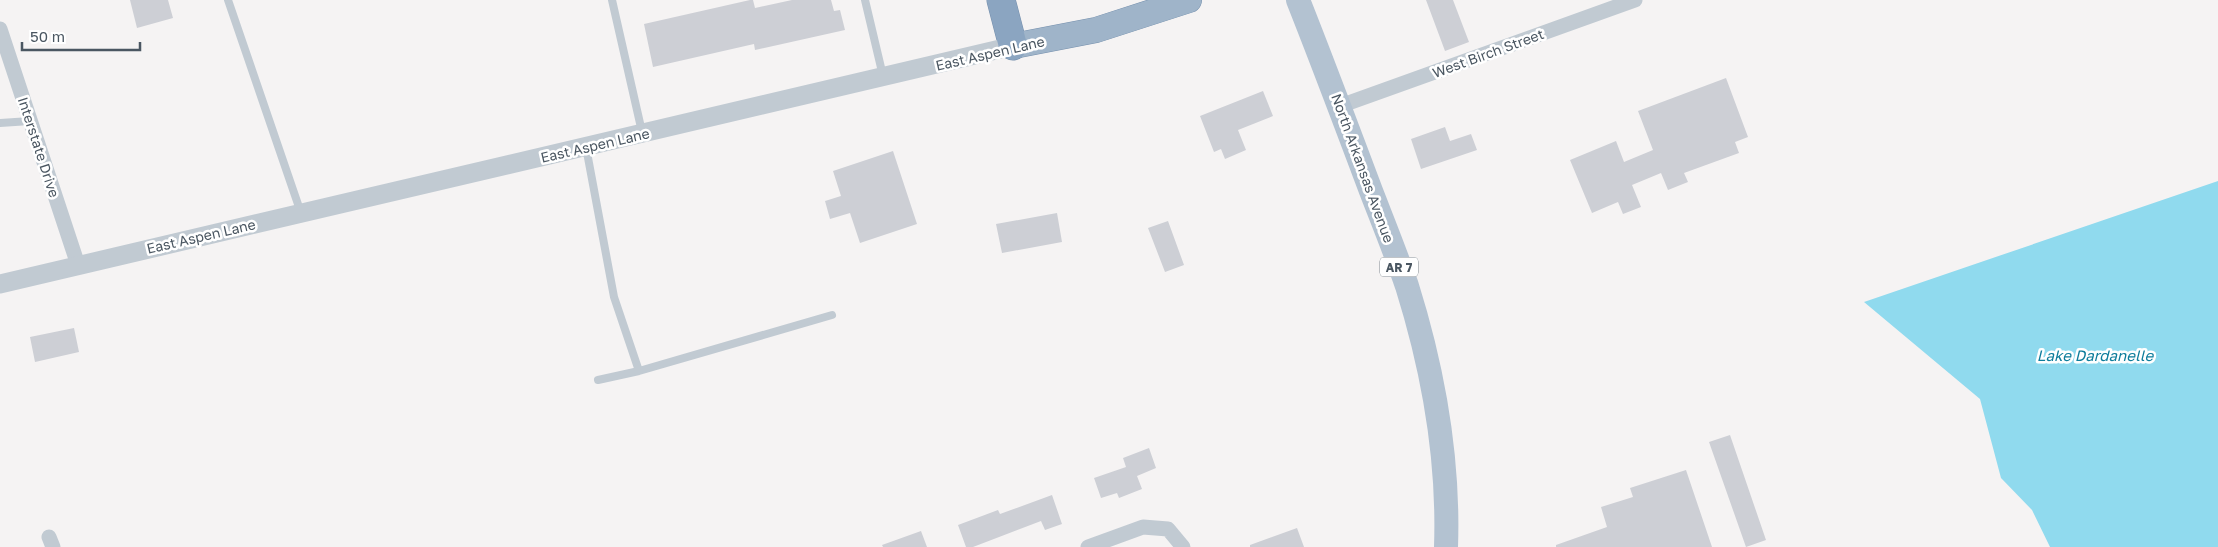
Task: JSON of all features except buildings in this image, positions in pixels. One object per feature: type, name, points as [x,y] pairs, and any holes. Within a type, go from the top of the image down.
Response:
[{"type":"highway","points":[[1001,0],[1013,46]]},
{"type":"highway","name":"East Aspen Lane","points":[[1013,46],[1096,30],[1189,0]]},
{"type":"main road","name":"North Arkansas Avenue","points":[[1298,0],[1407,286],[1422,340],[1434,398],[1443,462],[1446,547]]},
{"type":"street","name":"West Birch Street","points":[[1340,106],[1635,0]]},
{"type":"street","name":"Interstate Drive","points":[[0,29],[78,264]]},
{"type":"street","name":"East Aspen Lane","points":[[0,284],[78,264],[884,78],[1013,46]]},
{"type":"street","points":[[1088,547],[1143,527],[1168,529],[1183,547]]},
{"type":"lane","points":[[228,0],[301,213]]},
{"type":"lane","points":[[612,0],[642,134]]},
{"type":"lane","points":[[865,0],[884,78]]},
{"type":"lane","points":[[0,123],[30,120]]},
{"type":"lane","points":[[586,146],[614,298],[639,372]]},
{"type":"lane","points":[[598,380],[639,372],[832,316]]},
{"type":"water","name":"Lake Dardanelle","points":[[2218,181],[2218,547],[2050,547],[2032,510],[2001,478],[1980,399],[1864,302]]}]
